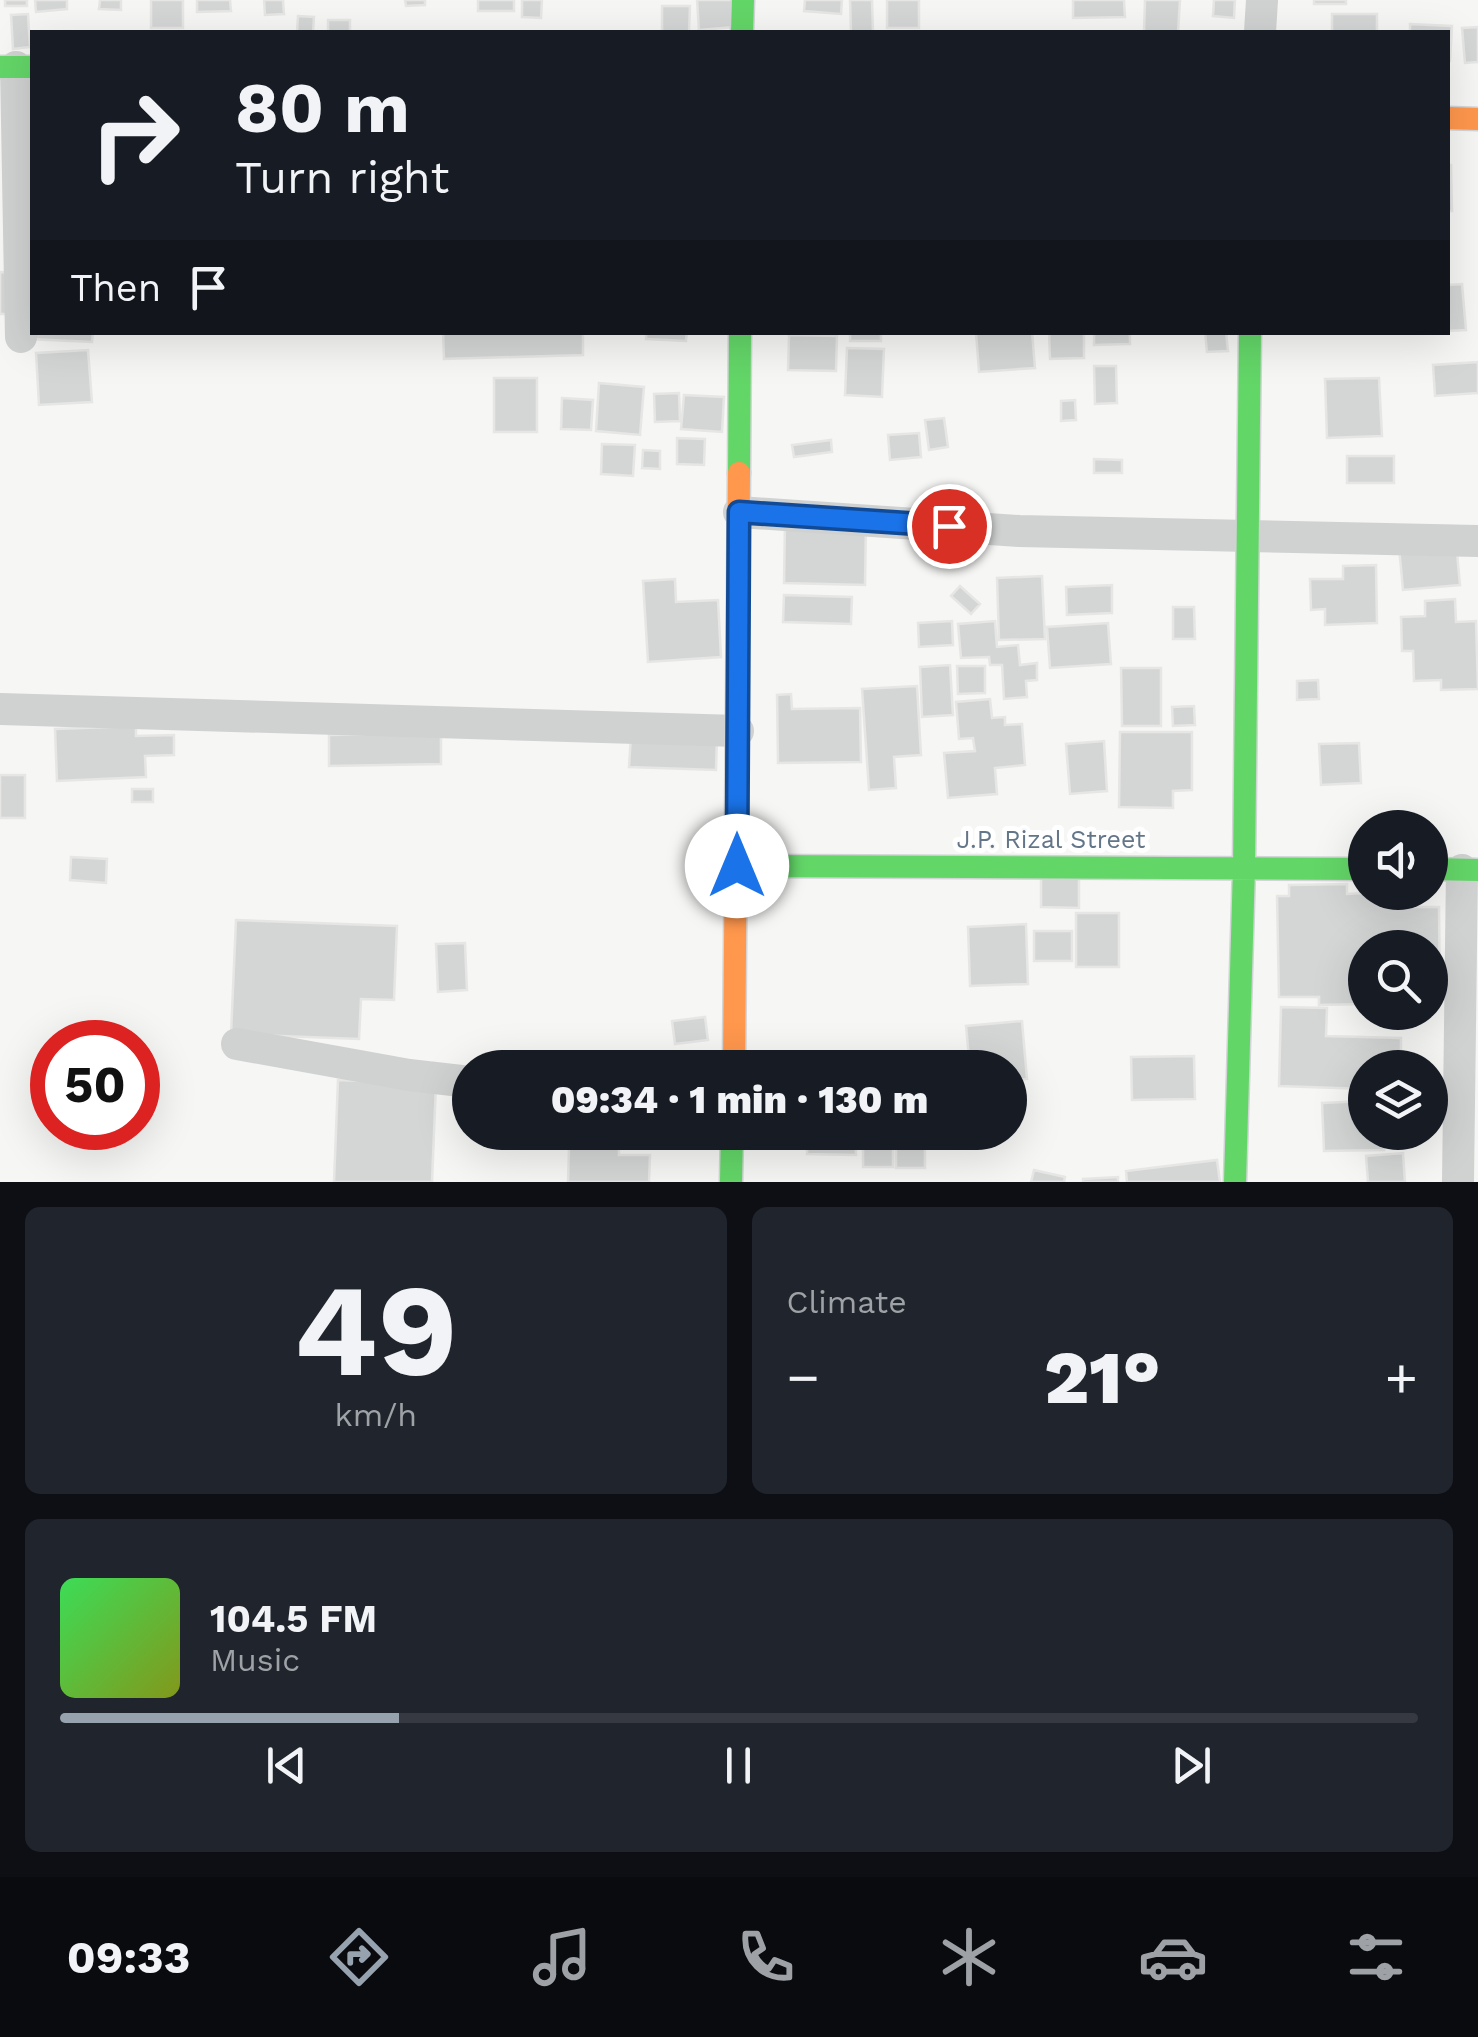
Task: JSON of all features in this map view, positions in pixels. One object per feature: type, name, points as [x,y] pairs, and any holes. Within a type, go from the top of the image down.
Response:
[{"type":"street","points":[[742,30],[743,0]]},
{"type":"street","points":[[1260,30],[1262,0]]},
{"type":"street","points":[[16,67],[21,337]]},
{"type":"street","points":[[1450,118],[1478,119]]},
{"type":"street","points":[[734,1050],[740,335]]},
{"type":"street","points":[[1235,1182],[1244,867],[1250,335]]},
{"type":"street","points":[[739,512],[1019,531],[1478,541]]},
{"type":"street","points":[[0,708],[738,731]]},
{"type":"street","name":"J.P. Rizal Street","points":[[737,866],[1348,868]]},
{"type":"street","points":[[1457,870],[1458,1182]]},
{"type":"street","points":[[237,1044],[452,1080]]},
{"type":"street","points":[[732,1150],[732,1182]]},
{"type":"building","points":[[5,0],[27,0],[27,6],[5,6]]},
{"type":"building","points":[[35,0],[67,0],[67,9],[36,12]]},
{"type":"building","points":[[100,0],[121,0],[121,10],[99,9]]},
{"type":"building","points":[[151,0],[183,0],[183,28],[151,28]]},
{"type":"building","points":[[197,0],[230,0],[231,11],[197,12]]},
{"type":"building","points":[[264,0],[283,0],[284,14],[265,15]]},
{"type":"building","points":[[405,0],[425,0],[425,5],[406,6]]},
{"type":"building","points":[[478,0],[514,0],[514,11],[478,11]]},
{"type":"building","points":[[522,0],[542,0],[541,18],[522,17]]},
{"type":"building","points":[[697,0],[733,0],[735,27],[699,30]]},
{"type":"building","points":[[805,0],[842,0],[841,14],[804,11]]},
{"type":"building","points":[[850,0],[872,0],[873,30],[851,30]]},
{"type":"building","points":[[887,0],[919,0],[919,28],[887,28]]},
{"type":"building","points":[[1073,0],[1124,0],[1125,17],[1073,18]]},
{"type":"building","points":[[1145,0],[1180,0],[1178,30],[1144,30]]},
{"type":"building","points":[[1214,0],[1235,0],[1234,18],[1213,16]]},
{"type":"building","points":[[1314,0],[1346,0],[1346,4],[1314,4]]},
{"type":"building","points":[[662,6],[690,6],[689,30],[662,30]]},
{"type":"building","points":[[28,14],[30,47],[13,49],[11,15]]},
{"type":"building","points":[[1332,14],[1377,14],[1377,30],[1332,30]]},
{"type":"building","points":[[298,16],[314,17],[313,30],[297,30]]},
{"type":"building","points":[[328,20],[350,20],[350,30],[328,30]]},
{"type":"building","points":[[1410,24],[1452,26],[1450,61],[1450,30],[1410,30]]},
{"type":"building","points":[[1478,27],[1478,62],[1465,63],[1462,28]]},
{"type":"building","points":[[1450,165],[1451,165],[1450,211]]},
{"type":"building","points":[[0,272],[15,273],[12,314],[0,314]]},
{"type":"building","points":[[1462,284],[1466,330],[1450,331],[1450,285]]},
{"type":"building","points":[[31,335],[93,335],[92,342],[29,339]]},
{"type":"building","points":[[443,335],[583,335],[583,355],[444,359]]},
{"type":"building","points":[[646,335],[687,335],[686,341],[646,339]]},
{"type":"building","points":[[789,335],[837,336],[836,371],[788,370]]},
{"type":"building","points":[[850,335],[881,335],[881,341],[850,341]]},
{"type":"building","points":[[976,335],[1032,335],[1035,368],[979,372]]},
{"type":"building","points":[[1049,335],[1084,335],[1084,358],[1050,359]]},
{"type":"building","points":[[1094,335],[1130,335],[1130,344],[1094,345]]},
{"type":"building","points":[[1205,335],[1226,335],[1228,351],[1207,352]]},
{"type":"building","points":[[847,348],[884,349],[882,397],[845,395]]},
{"type":"building","points":[[88,350],[92,402],[39,405],[36,353]]},
{"type":"building","points":[[1478,362],[1478,393],[1435,396],[1433,365]]},
{"type":"building","points":[[1094,366],[1116,366],[1117,403],[1095,404]]},
{"type":"building","points":[[494,378],[537,378],[537,432],[494,432]]},
{"type":"building","points":[[1379,378],[1382,436],[1327,438],[1325,379]]},
{"type":"building","points":[[599,383],[644,387],[640,435],[596,431]]},
{"type":"building","points":[[679,393],[680,421],[655,422],[654,394]]},
{"type":"building","points":[[684,395],[724,397],[722,432],[681,429]]},
{"type":"building","points":[[562,398],[593,400],[591,430],[561,429]]},
{"type":"building","points":[[1075,400],[1076,420],[1061,421],[1061,401]]},
{"type":"building","points":[[944,418],[948,447],[929,450],[925,420]]},
{"type":"building","points":[[919,433],[921,457],[890,460],[888,435]]},
{"type":"building","points":[[677,438],[705,439],[704,465],[677,464]]},
{"type":"building","points":[[831,440],[832,452],[794,457],[792,445]]},
{"type":"building","points":[[602,444],[635,445],[633,476],[601,474]]},
{"type":"building","points":[[643,450],[660,451],[660,469],[642,468]]},
{"type":"building","points":[[1347,456],[1394,456],[1394,483],[1347,483]]},
{"type":"building","points":[[1094,459],[1122,460],[1122,473],[1094,473]]},
{"type":"building","points":[[785,522],[866,524],[865,585],[784,583]]},
{"type":"building","points":[[921,527],[970,530],[969,552],[919,549]]},
{"type":"building","points":[[1456,542],[1460,585],[1403,590],[1399,547]]},
{"type":"building","points":[[1376,565],[1377,623],[1325,625],[1325,609],[1311,610],[1310,579],[1343,579],[1343,566]]},
{"type":"building","points":[[1042,576],[1045,639],[999,640],[997,578]]},
{"type":"building","points":[[675,579],[676,602],[718,600],[721,657],[648,662],[643,581]]},
{"type":"building","points":[[1112,585],[1112,613],[1067,615],[1066,587]]},
{"type":"building","points":[[960,586],[980,604],[971,614],[951,596]]},
{"type":"building","points":[[784,595],[852,597],[851,624],[783,622]]},
{"type":"building","points":[[1455,599],[1456,622],[1476,621],[1478,689],[1441,690],[1441,680],[1414,681],[1413,651],[1402,651],[1401,617],[1425,616],[1425,601]]},
{"type":"building","points":[[1173,607],[1194,607],[1195,639],[1173,639]]},
{"type":"building","points":[[952,621],[953,645],[919,647],[918,623]]},
{"type":"building","points":[[995,621],[997,647],[1018,645],[1020,665],[1037,663],[1037,680],[1026,681],[1027,697],[1004,699],[1002,665],[990,665],[989,657],[961,658],[958,624]]},
{"type":"building","points":[[1108,623],[1111,664],[1050,668],[1047,627]]},
{"type":"building","points":[[950,665],[953,715],[922,717],[920,667]]},
{"type":"building","points":[[957,666],[985,666],[985,693],[958,694]]},
{"type":"building","points":[[1121,668],[1161,668],[1161,726],[1122,726]]},
{"type":"building","points":[[1318,680],[1319,699],[1297,700],[1297,681]]},
{"type":"building","points":[[917,686],[921,755],[894,757],[896,788],[869,790],[862,689]]},
{"type":"building","points":[[791,694],[792,709],[860,708],[861,762],[778,763],[777,695]]},
{"type":"building","points":[[990,699],[992,718],[1005,717],[1005,725],[1022,724],[1025,765],[995,768],[997,794],[948,798],[944,753],[975,751],[973,738],[959,739],[956,702]]},
{"type":"building","points":[[1194,706],[1195,725],[1173,726],[1172,707]]},
{"type":"building","points":[[136,726],[136,736],[174,735],[174,755],[145,756],[146,777],[57,781],[55,729]]},
{"type":"building","points":[[1120,732],[1192,732],[1192,790],[1173,791],[1173,808],[1119,807]]},
{"type":"building","points":[[441,733],[441,764],[329,766],[329,735]]},
{"type":"building","points":[[631,735],[717,738],[716,770],[629,767]]},
{"type":"building","points":[[1104,741],[1107,791],[1070,794],[1066,744]]},
{"type":"building","points":[[1359,743],[1361,783],[1321,785],[1319,744]]},
{"type":"building","points":[[0,775],[25,775],[25,818],[0,818]]},
{"type":"building","points":[[132,789],[153,789],[153,802],[132,802]]},
{"type":"building","points":[[71,857],[107,859],[106,883],[70,880]]},
{"type":"building","points":[[1041,877],[1079,878],[1079,908],[1041,907]]},
{"type":"building","points":[[1347,884],[1348,910],[1439,910],[1439,930],[1348,930],[1348,1004],[1319,1005],[1319,997],[1279,997],[1277,896],[1289,896],[1289,885]]},
{"type":"building","points":[[1076,913],[1119,913],[1119,967],[1076,967]]},
{"type":"building","points":[[236,920],[397,926],[394,1000],[361,999],[359,1039],[231,1034]]},
{"type":"building","points":[[1026,924],[1028,984],[970,986],[968,927]]},
{"type":"building","points":[[1034,931],[1072,931],[1072,961],[1034,961]]},
{"type":"building","points":[[465,943],[467,990],[438,992],[436,944]]},
{"type":"building","points":[[1281,1007],[1327,1008],[1326,1036],[1401,1038],[1401,1050],[1348,1050],[1348,1088],[1279,1086]]},
{"type":"building","points":[[705,1017],[708,1040],[675,1044],[672,1021]]},
{"type":"building","points":[[1022,1021],[1024,1050],[968,1050],[966,1026]]},
{"type":"building","points":[[1194,1056],[1195,1099],[1132,1100],[1131,1057]]},
{"type":"building","points":[[338,1080],[436,1084],[432,1182],[334,1182]]},
{"type":"building","points":[[1348,1102],[1348,1150],[1384,1150],[1324,1151],[1322,1103]]},
{"type":"building","points":[[569,1150],[619,1150],[619,1155],[650,1155],[649,1182],[568,1182]]},
{"type":"building","points":[[807,1150],[856,1150],[856,1155],[807,1154]]},
{"type":"building","points":[[863,1150],[893,1150],[893,1167],[863,1167]]},
{"type":"building","points":[[896,1150],[925,1150],[925,1168],[896,1168]]},
{"type":"building","points":[[1403,1153],[1405,1182],[1368,1182],[1366,1156]]},
{"type":"building","points":[[1217,1160],[1220,1182],[1127,1182],[1126,1171]]},
{"type":"building","points":[[1034,1170],[1065,1177],[1064,1182],[1031,1182]]},
{"type":"building","points":[[1118,1177],[1118,1182],[1083,1182],[1083,1179]]},
{"type":"traffic: fast","points":[[742,30],[743,0]]},
{"type":"traffic: fast","points":[[0,67],[30,67]]},
{"type":"traffic: fast","points":[[739,473],[740,335]]},
{"type":"traffic: fast","points":[[1235,1182],[1244,867],[1250,335]]},
{"type":"traffic: fast","points":[[737,866],[1348,869]]},
{"type":"traffic: fast","points":[[1448,869],[1478,870]]},
{"type":"traffic: fast","points":[[731,1182],[732,1150]]},
{"type":"traffic: slow","points":[[1450,118],[1478,119]]},
{"type":"traffic: slow","points":[[734,1050],[739,473]]},
{"type":"route","points":[[737,866],[739,512],[949,526]]}]
